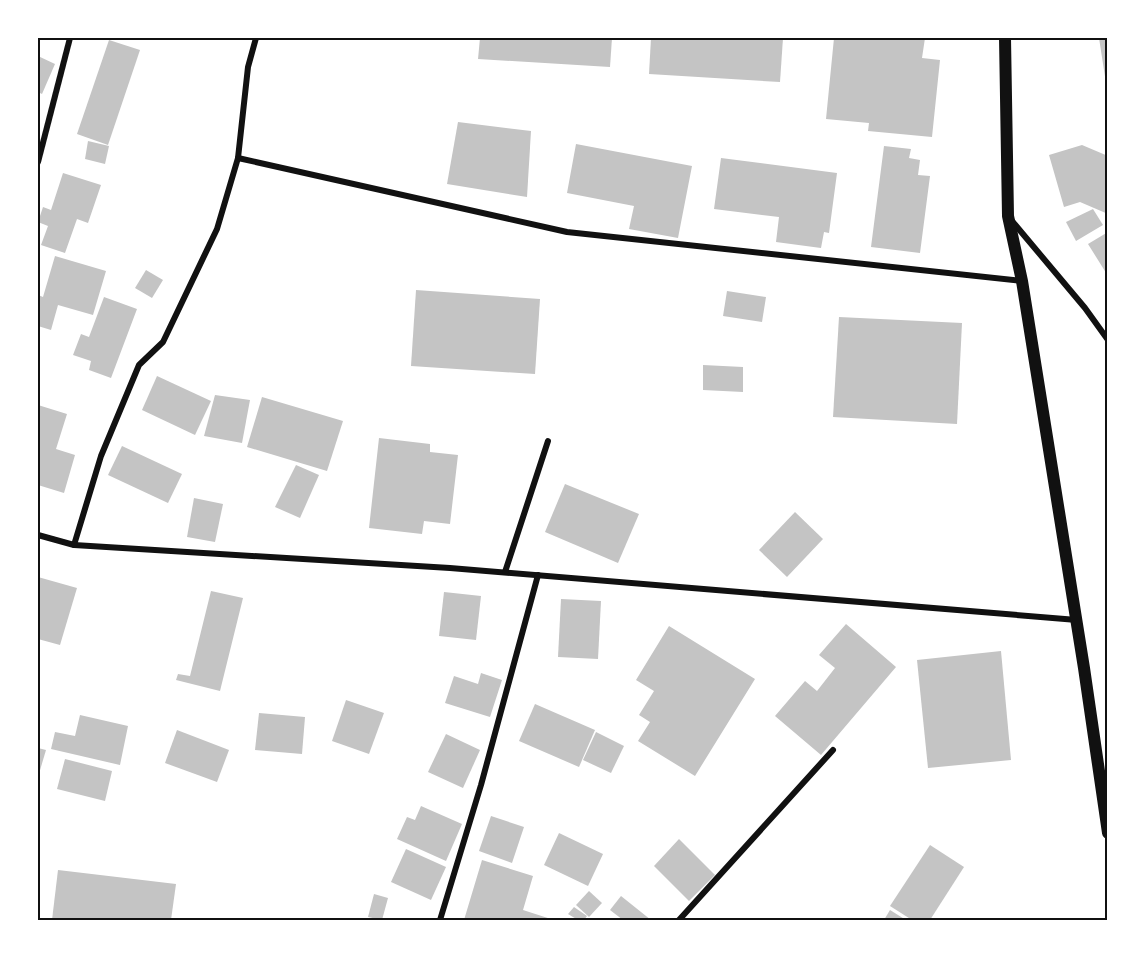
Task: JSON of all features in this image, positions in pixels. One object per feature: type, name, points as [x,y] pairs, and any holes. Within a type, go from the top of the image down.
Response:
[{"type":"main road","points":[[1005,38],[1008,216],[1022,281],[1077,620],[1107,833]]},
{"type":"street","points":[[38,162],[39,145],[70,38]]},
{"type":"street","points":[[74,545],[101,456],[139,364],[163,342],[217,230],[238,158],[248,67],[256,38]]},
{"type":"street","points":[[238,158],[567,232],[1022,281]]},
{"type":"street","points":[[1008,216],[1085,308],[1107,340]]},
{"type":"street","points":[[505,572],[548,441]]},
{"type":"street","points":[[38,535],[74,545],[505,572],[1077,620]]},
{"type":"street","points":[[440,921],[481,785],[538,575]]},
{"type":"street","points":[[679,921],[833,750]]},
{"type":"building","points":[[480,38],[612,38],[610,67],[478,59]]},
{"type":"building","points":[[651,38],[783,38],[780,82],[649,74]]},
{"type":"building","points":[[834,38],[874,40],[874,38],[925,38],[922,58],[940,60],[932,137],[868,131],[869,123],[826,119]]},
{"type":"building","points":[[1099,38],[1108,38],[1108,83],[1106,83]]},
{"type":"building","points":[[109,40],[140,50],[108,145],[77,134]]},
{"type":"building","points":[[38,56],[55,64],[42,94],[38,92]]},
{"type":"building","points":[[458,122],[531,131],[527,197],[447,184]]},
{"type":"building","points":[[88,141],[109,146],[105,164],[85,159]]},
{"type":"building","points":[[576,144],[692,166],[678,238],[629,229],[634,206],[567,193]]},
{"type":"building","points":[[1082,145],[1108,156],[1108,214],[1080,202],[1064,207],[1049,155]]},
{"type":"building","points":[[884,146],[911,149],[909,158],[920,160],[918,175],[930,176],[920,253],[871,247]]},
{"type":"building","points":[[721,158],[837,173],[829,233],[824,232],[821,248],[776,242],[779,217],[714,209]]},
{"type":"building","points":[[63,173],[101,185],[88,223],[77,219],[65,253],[41,245],[48,226],[38,222],[43,207],[51,210]]},
{"type":"building","points":[[1093,209],[1103,225],[1076,241],[1066,222]]},
{"type":"building","points":[[1108,232],[1108,276],[1088,244]]},
{"type":"building","points":[[55,256],[106,271],[93,315],[58,305],[51,330],[38,326],[38,295],[43,297]]},
{"type":"building","points":[[146,270],[163,280],[152,298],[135,288]]},
{"type":"building","points":[[416,290],[540,299],[535,374],[411,366]]},
{"type":"building","points":[[727,291],[766,297],[762,322],[723,316]]},
{"type":"building","points":[[104,297],[137,309],[111,378],[89,370],[91,361],[73,355],[81,334],[89,337]]},
{"type":"building","points":[[839,317],[962,323],[957,424],[833,417]]},
{"type":"building","points":[[703,365],[743,367],[743,392],[703,390]]},
{"type":"building","points":[[157,376],[211,401],[195,435],[142,410]]},
{"type":"building","points":[[215,395],[250,400],[242,443],[204,436]]},
{"type":"building","points":[[262,397],[343,421],[327,471],[247,447]]},
{"type":"building","points":[[38,405],[67,414],[56,449],[75,455],[64,493],[38,485]]},
{"type":"building","points":[[379,438],[430,444],[430,452],[458,455],[450,524],[424,521],[422,534],[369,528]]},
{"type":"building","points":[[122,446],[182,474],[168,503],[108,475]]},
{"type":"building","points":[[296,465],[319,475],[300,518],[275,507]]},
{"type":"building","points":[[565,484],[639,514],[618,563],[545,532]]},
{"type":"building","points":[[194,498],[223,504],[215,542],[187,537]]},
{"type":"building","points":[[795,512],[823,539],[787,577],[759,550]]},
{"type":"building","points":[[38,577],[77,588],[60,645],[38,639]]},
{"type":"building","points":[[211,591],[243,598],[220,691],[176,680],[178,674],[190,676]]},
{"type":"building","points":[[444,592],[481,596],[476,640],[439,636]]},
{"type":"building","points":[[561,599],[601,601],[598,659],[558,657]]},
{"type":"building","points":[[846,624],[896,667],[821,755],[775,716],[805,681],[817,691],[835,668],[819,655]]},
{"type":"building","points":[[669,626],[755,679],[695,776],[638,741],[650,722],[639,715],[654,691],[636,680]]},
{"type":"building","points":[[1001,651],[1011,760],[928,768],[917,660]]},
{"type":"building","points":[[481,673],[502,680],[490,717],[445,703],[454,676],[478,684]]},
{"type":"building","points":[[346,700],[384,713],[369,754],[332,741]]},
{"type":"building","points":[[535,704],[595,730],[579,767],[519,741]]},
{"type":"building","points":[[259,713],[305,717],[302,754],[255,750]]},
{"type":"building","points":[[80,715],[128,726],[120,765],[51,749],[55,732],[75,736]]},
{"type":"building","points":[[177,730],[229,750],[217,782],[165,763]]},
{"type":"building","points":[[596,732],[624,746],[611,773],[583,760]]},
{"type":"building","points":[[446,734],[480,750],[463,788],[428,772]]},
{"type":"building","points":[[38,748],[46,750],[38,777]]},
{"type":"building","points":[[65,759],[112,771],[105,801],[57,789]]},
{"type":"building","points":[[421,806],[462,824],[446,861],[397,839],[407,817],[415,820]]},
{"type":"building","points":[[491,816],[524,827],[512,863],[479,851]]},
{"type":"building","points":[[559,833],[603,854],[588,886],[544,865]]},
{"type":"building","points":[[679,839],[715,875],[689,901],[654,866]]},
{"type":"building","points":[[930,845],[964,867],[930,920],[912,920],[890,906]]},
{"type":"building","points":[[406,849],[446,867],[431,900],[391,882]]},
{"type":"building","points":[[482,860],[533,876],[523,910],[554,920],[464,920]]},
{"type":"building","points":[[58,870],[176,884],[171,920],[52,920]]},
{"type":"building","points":[[589,891],[602,903],[589,917],[576,905]]},
{"type":"building","points":[[374,894],[388,898],[382,920],[368,917]]},
{"type":"building","points":[[621,896],[651,920],[623,920],[610,910]]},
{"type":"building","points":[[574,907],[587,916],[584,920],[578,920],[568,914]]},
{"type":"building","points":[[890,910],[906,920],[884,920]]}]
